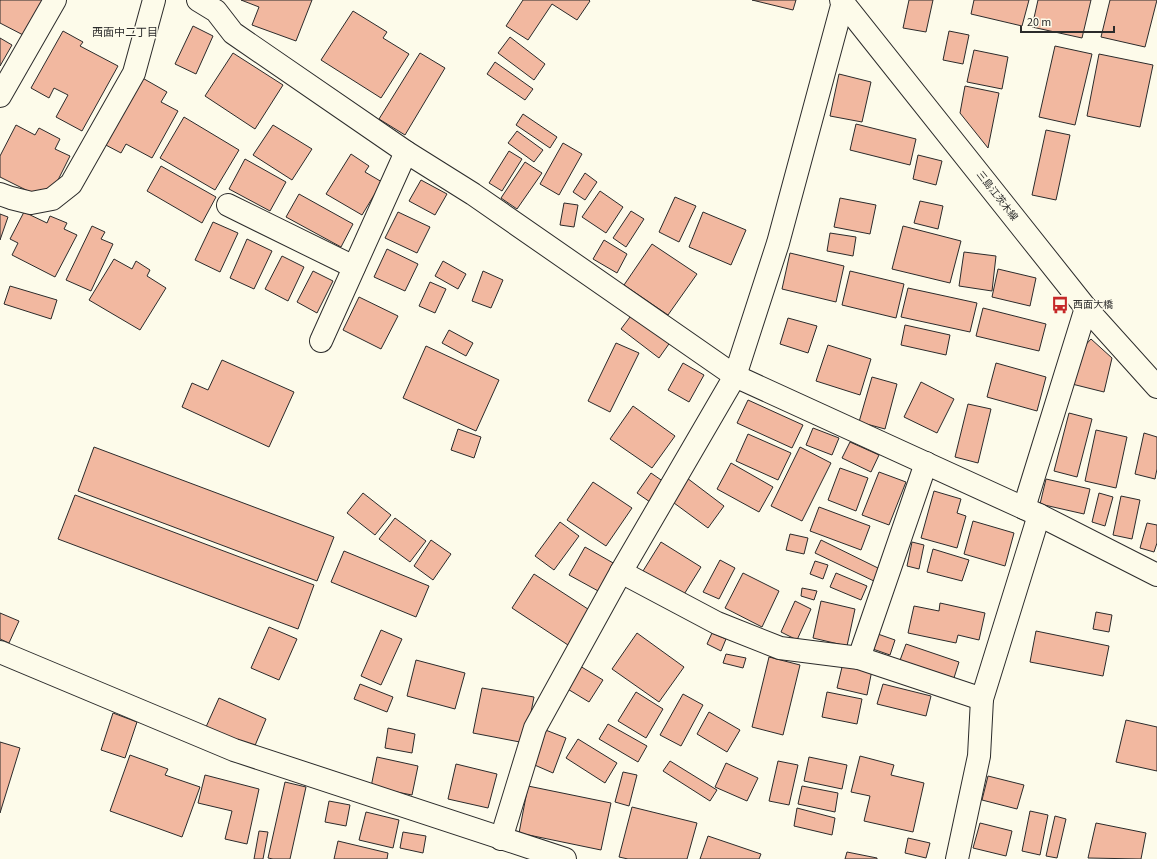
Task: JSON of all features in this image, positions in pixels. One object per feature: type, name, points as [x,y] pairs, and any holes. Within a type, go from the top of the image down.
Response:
[{"type":"street","points":[[0,96],[55,0]]},
{"type":"street","points":[[0,194],[32,203],[52,199],[71,184],[134,73],[154,0]]},
{"type":"street","points":[[501,839],[535,728],[621,572],[735,376],[778,243],[842,1]]},
{"type":"street","name":"三島江茨木線","points":[[842,1],[1086,308],[1157,387]]},
{"type":"street","points":[[211,4],[233,33],[406,152],[473,194],[735,376],[1031,511],[1157,575]]},
{"type":"street","points":[[321,341],[406,152]]},
{"type":"street","points":[[228,205],[354,267]]},
{"type":"street","points":[[957,859],[980,756],[982,699],[1086,308]]},
{"type":"street","points":[[859,658],[926,463]]},
{"type":"street","points":[[621,572],[717,623],[780,648],[859,658],[982,699]]},
{"type":"street","points":[[0,652],[234,750],[565,859]]},
{"type":"building","points":[[0,0],[47,0],[27,37],[0,23]]},
{"type":"building","points":[[241,0],[312,0],[296,41],[252,25],[259,7]]},
{"type":"building","points":[[523,0],[590,1],[577,20],[552,4],[528,40],[506,26]]},
{"type":"building","points":[[752,0],[796,0],[793,10]]},
{"type":"building","points":[[909,0],[933,0],[926,32],[903,28]]},
{"type":"building","points":[[974,0],[1029,0],[1022,26],[971,14]]},
{"type":"building","points":[[1038,0],[1091,0],[1082,38],[1032,27]]},
{"type":"building","points":[[1110,0],[1157,0],[1145,47],[1101,37]]},
{"type":"building","points":[[353,11],[387,32],[383,38],[409,54],[381,98],[321,60]]},
{"type":"building","points":[[193,26],[213,36],[196,74],[175,64]]},
{"type":"building","points":[[63,31],[83,42],[80,46],[118,66],[82,131],[56,117],[68,95],[54,88],[49,98],[31,88]]},
{"type":"building","points":[[949,31],[969,35],[963,64],[943,60]]},
{"type":"building","points":[[510,37],[545,64],[534,80],[498,53]]},
{"type":"building","points":[[0,38],[12,45],[0,66]]},
{"type":"building","points":[[1055,46],[1092,54],[1075,125],[1039,117]]},
{"type":"building","points":[[974,50],[1008,57],[1002,89],[967,82]]},
{"type":"building","points":[[233,53],[283,85],[255,129],[205,96]]},
{"type":"building","points":[[420,53],[445,68],[405,135],[379,119]]},
{"type":"building","points":[[1099,54],[1153,65],[1140,127],[1087,116]]},
{"type":"building","points":[[495,62],[533,89],[525,100],[487,74]]},
{"type":"building","points":[[839,74],[871,82],[862,122],[830,116]]},
{"type":"building","points":[[139,76],[167,92],[161,102],[178,111],[152,158],[126,144],[121,153],[102,143]]},
{"type":"building","points":[[965,86],[999,93],[988,148],[960,113]]},
{"type":"building","points":[[523,114],[557,137],[550,148],[516,125]]},
{"type":"building","points":[[184,117],[239,150],[215,190],[160,158]]},
{"type":"building","points":[[856,124],[916,139],[910,165],[850,150]]},
{"type":"building","points":[[16,125],[35,135],[39,128],[60,139],[55,149],[70,156],[51,194],[40,197],[0,177],[0,156]]},
{"type":"building","points":[[273,125],[312,149],[292,180],[253,155]]},
{"type":"building","points":[[1046,130],[1070,135],[1056,200],[1032,195]]},
{"type":"building","points":[[517,131],[543,150],[534,162],[508,143]]},
{"type":"building","points":[[563,143],[582,154],[559,195],[540,184]]},
{"type":"building","points":[[509,151],[522,159],[502,191],[489,183]]},
{"type":"building","points":[[351,154],[369,166],[365,172],[382,182],[362,215],[326,194]]},
{"type":"building","points":[[918,155],[942,161],[936,185],[913,179]]},
{"type":"building","points":[[245,159],[286,182],[270,211],[229,189]]},
{"type":"building","points":[[525,162],[542,173],[517,209],[501,198]]},
{"type":"building","points":[[161,166],[216,197],[202,223],[147,191]]},
{"type":"building","points":[[585,173],[597,182],[585,200],[573,192]]},
{"type":"building","points":[[421,180],[447,194],[435,215],[409,201]]},
{"type":"building","points":[[600,191],[623,207],[606,233],[582,217]]},
{"type":"building","points":[[299,194],[353,224],[341,247],[286,217]]},
{"type":"building","points":[[675,197],[696,206],[679,242],[659,232]]},
{"type":"building","points":[[840,198],[876,205],[870,234],[834,227]]},
{"type":"building","points":[[920,201],[943,206],[938,229],[914,223]]},
{"type":"building","points":[[564,203],[578,205],[574,227],[560,225]]},
{"type":"building","points":[[631,211],[644,219],[626,247],[613,238]]},
{"type":"building","points":[[24,212],[47,223],[50,216],[67,223],[64,229],[77,235],[55,277],[12,255],[18,243],[10,239]]},
{"type":"building","points":[[398,212],[430,227],[417,253],[385,238]]},
{"type":"building","points":[[703,212],[746,230],[731,265],[689,247]]},
{"type":"building","points":[[0,214],[8,217],[0,240]]},
{"type":"building","points":[[213,222],[238,233],[220,272],[195,260]]},
{"type":"building","points":[[92,226],[105,232],[101,239],[113,244],[91,291],[66,280]]},
{"type":"building","points":[[903,226],[961,241],[950,283],[892,269]]},
{"type":"building","points":[[830,233],[856,237],[853,256],[827,251]]},
{"type":"building","points":[[247,239],[272,251],[254,289],[230,278]]},
{"type":"building","points":[[604,240],[627,254],[617,273],[593,259]]},
{"type":"building","points":[[652,244],[697,274],[668,315],[624,285]]},
{"type":"building","points":[[387,249],[418,264],[405,291],[374,277]]},
{"type":"building","points":[[964,252],[996,256],[992,291],[959,286]]},
{"type":"building","points":[[790,253],[844,266],[836,302],[782,289]]},
{"type":"building","points":[[282,256],[304,267],[288,301],[265,289]]},
{"type":"building","points":[[114,259],[132,269],[136,261],[150,270],[147,276],[166,288],[140,330],[89,300]]},
{"type":"building","points":[[443,261],[466,274],[458,289],[435,276]]},
{"type":"building","points":[[998,269],[1036,278],[1030,306],[992,297]]},
{"type":"building","points":[[313,271],[333,281],[317,313],[297,302]]},
{"type":"building","points":[[483,271],[503,280],[491,308],[472,301]]},
{"type":"building","points":[[850,271],[904,284],[896,318],[842,305]]},
{"type":"building","points":[[430,282],[446,289],[435,313],[419,306]]},
{"type":"building","points":[[10,286],[57,300],[51,319],[4,304]]},
{"type":"building","points":[[908,288],[977,303],[970,332],[901,317]]},
{"type":"building","points":[[359,297],[398,316],[381,349],[343,330]]},
{"type":"building","points":[[983,308],[1046,324],[1039,351],[976,336]]},
{"type":"building","points":[[633,313],[671,341],[659,358],[621,329]]},
{"type":"building","points":[[788,318],[817,326],[808,353],[780,344]]},
{"type":"building","points":[[905,325],[950,335],[946,355],[901,345]]},
{"type":"building","points":[[449,330],[473,343],[466,356],[442,343]]},
{"type":"building","points":[[1091,339],[1112,358],[1104,392],[1072,384],[1080,351]]},
{"type":"building","points":[[616,343],[639,353],[610,412],[588,401]]},
{"type":"building","points":[[828,345],[871,359],[860,395],[816,381]]},
{"type":"building","points":[[426,346],[499,380],[476,431],[403,398]]},
{"type":"building","points":[[222,360],[294,392],[269,447],[182,407],[192,383],[208,390]]},
{"type":"building","points":[[683,363],[704,375],[689,402],[668,390]]},
{"type":"building","points":[[996,363],[1046,377],[1037,411],[987,397]]},
{"type":"building","points":[[872,377],[897,384],[885,429],[859,422]]},
{"type":"building","points":[[921,382],[954,399],[937,433],[904,417]]},
{"type":"building","points":[[748,400],[803,425],[792,448],[737,423]]},
{"type":"building","points":[[968,404],[991,409],[978,463],[955,457]]},
{"type":"building","points":[[633,406],[675,436],[652,468],[610,439]]},
{"type":"building","points":[[1069,413],[1092,419],[1077,477],[1054,471]]},
{"type":"building","points":[[813,428],[839,438],[832,455],[806,445]]},
{"type":"building","points":[[458,429],[481,437],[474,458],[451,450]]},
{"type":"building","points":[[1096,430],[1127,437],[1116,488],[1085,481]]},
{"type":"building","points":[[1144,433],[1157,437],[1157,469],[1155,479],[1135,474]]},
{"type":"building","points":[[748,434],[791,453],[778,480],[736,461]]},
{"type":"building","points":[[850,442],[879,455],[871,472],[842,458]]},
{"type":"building","points":[[94,447],[334,537],[317,581],[78,491]]},
{"type":"building","points":[[800,447],[831,463],[802,521],[771,506]]},
{"type":"building","points":[[731,463],[773,487],[759,512],[717,489]]},
{"type":"building","points":[[840,468],[868,478],[856,511],[828,500]]},
{"type":"building","points":[[879,472],[906,482],[889,525],[862,515]]},
{"type":"building","points":[[651,473],[664,482],[650,502],[637,493]]},
{"type":"building","points":[[687,478],[724,506],[708,528],[670,500]]},
{"type":"building","points":[[1046,479],[1090,489],[1084,514],[1040,504]]},
{"type":"building","points":[[593,482],[632,508],[606,546],[567,520]]},
{"type":"building","points":[[934,491],[961,499],[957,513],[966,516],[957,548],[921,538]]},
{"type":"building","points":[[363,493],[391,515],[375,535],[347,513]]},
{"type":"building","points":[[1099,493],[1113,497],[1105,526],[1092,522]]},
{"type":"building","points":[[75,495],[314,585],[298,629],[58,539]]},
{"type":"building","points":[[1121,496],[1140,500],[1132,539],[1113,535]]},
{"type":"building","points":[[819,507],[870,526],[861,550],[810,531]]},
{"type":"building","points":[[395,518],[426,541],[410,562],[379,539]]},
{"type":"building","points":[[973,521],[1014,533],[1005,566],[964,554]]},
{"type":"building","points":[[560,522],[579,536],[554,570],[535,556]]},
{"type":"building","points":[[1147,523],[1157,525],[1157,543],[1154,552],[1140,548]]},
{"type":"building","points":[[790,534],[808,538],[804,554],[786,550]]},
{"type":"building","points":[[431,540],[451,554],[433,580],[414,566]]},
{"type":"building","points":[[821,540],[882,570],[876,582],[815,553]]},
{"type":"building","points":[[661,542],[701,567],[683,596],[643,571]]},
{"type":"building","points":[[912,542],[924,545],[919,569],[907,566]]},
{"type":"building","points":[[585,547],[615,564],[600,592],[569,575]]},
{"type":"building","points":[[933,549],[969,560],[962,581],[927,572]]},
{"type":"building","points":[[344,551],[429,586],[416,617],[331,582]]},
{"type":"building","points":[[720,560],[735,568],[719,599],[703,592]]},
{"type":"building","points":[[815,561],[828,565],[823,579],[810,574]]},
{"type":"building","points":[[743,573],[779,591],[762,627],[725,608]]},
{"type":"building","points":[[836,573],[867,586],[861,600],[830,587]]},
{"type":"building","points":[[534,574],[591,611],[568,645],[512,608]]},
{"type":"building","points":[[802,588],[817,591],[814,600],[801,596]]},
{"type":"building","points":[[795,601],[811,609],[797,640],[781,632]]},
{"type":"building","points":[[821,601],[855,609],[847,646],[813,638]]},
{"type":"building","points":[[940,603],[985,613],[979,640],[958,635],[956,643],[908,633],[914,606],[939,611]]},
{"type":"building","points":[[1096,612],[1112,615],[1109,632],[1093,629]]},
{"type":"building","points":[[0,613],[19,621],[9,643],[0,639]]},
{"type":"building","points":[[269,627],[297,639],[279,680],[251,668]]},
{"type":"building","points":[[381,630],[402,639],[381,685],[361,676]]},
{"type":"building","points":[[1036,631],[1109,646],[1103,676],[1030,662]]},
{"type":"building","points":[[637,633],[684,667],[659,702],[612,669]]},
{"type":"building","points":[[712,633],[726,639],[721,651],[707,644]]},
{"type":"building","points":[[875,633],[895,640],[890,655],[870,648]]},
{"type":"building","points":[[906,644],[959,662],[953,681],[899,663]]},
{"type":"building","points":[[726,654],[746,658],[743,668],[723,663]]},
{"type":"building","points":[[769,657],[800,665],[783,735],[752,727]]},
{"type":"building","points":[[416,660],[465,673],[455,709],[407,696]]},
{"type":"building","points":[[843,663],[872,670],[867,695],[837,688]]},
{"type":"building","points":[[580,666],[603,680],[589,702],[566,688]]},
{"type":"building","points":[[360,684],[393,697],[387,712],[354,699]]},
{"type":"building","points":[[883,684],[931,696],[926,716],[877,704]]},
{"type":"building","points":[[482,688],[534,697],[525,743],[473,733]]},
{"type":"building","points":[[636,692],[663,709],[646,738],[618,721]]},
{"type":"building","points":[[827,692],[862,699],[857,724],[822,717]]},
{"type":"building","points":[[683,694],[703,705],[681,746],[660,735]]},
{"type":"building","points":[[219,698],[266,719],[254,748],[206,727]]},
{"type":"building","points":[[709,712],[740,730],[727,752],[697,734]]},
{"type":"building","points":[[113,713],[137,722],[125,758],[101,750]]},
{"type":"building","points":[[1126,720],[1157,727],[1157,771],[1116,762]]},
{"type":"building","points":[[608,724],[647,746],[638,762],[599,739]]},
{"type":"building","points":[[388,728],[415,734],[412,753],[385,748]]},
{"type":"building","points":[[543,729],[566,738],[553,773],[530,763]]},
{"type":"building","points":[[578,739],[617,763],[605,783],[566,758]]},
{"type":"building","points":[[0,742],[20,748],[0,813]]},
{"type":"building","points":[[130,755],[168,769],[165,775],[200,787],[182,837],[110,811]]},
{"type":"building","points":[[860,756],[894,765],[891,775],[924,783],[913,832],[864,821],[870,796],[851,792]]},
{"type":"building","points":[[377,757],[418,766],[412,795],[371,787]]},
{"type":"building","points":[[809,757],[847,765],[842,789],[804,781]]},
{"type":"building","points":[[670,761],[717,790],[710,801],[663,771]]},
{"type":"building","points":[[778,761],[798,765],[789,805],[769,801]]},
{"type":"building","points":[[726,763],[758,778],[747,801],[715,787]]},
{"type":"building","points":[[456,764],[497,774],[488,808],[448,799]]},
{"type":"building","points":[[623,772],[637,775],[629,806],[615,802]]},
{"type":"building","points":[[205,775],[259,789],[247,844],[225,839],[232,811],[198,803]]},
{"type":"building","points":[[988,776],[1024,785],[1017,809],[982,800]]},
{"type":"building","points":[[285,782],[306,787],[290,859],[273,859],[268,858]]},
{"type":"building","points":[[528,786],[611,803],[601,850],[519,833]]},
{"type":"building","points":[[802,786],[838,793],[835,812],[798,804]]},
{"type":"building","points":[[329,801],[350,805],[346,826],[325,822]]},
{"type":"building","points":[[632,807],[697,823],[687,859],[628,859],[619,857]]},
{"type":"building","points":[[797,808],[835,818],[832,835],[794,826]]},
{"type":"building","points":[[1030,811],[1048,815],[1040,855],[1022,851]]},
{"type":"building","points":[[366,812],[399,820],[393,848],[359,840]]},
{"type":"building","points":[[1055,816],[1066,819],[1057,858],[1046,856]]},
{"type":"building","points":[[980,823],[1012,831],[1006,856],[973,848]]},
{"type":"building","points":[[1096,823],[1146,833],[1141,859],[1088,858]]},
{"type":"building","points":[[259,831],[268,832],[263,859],[254,859]]},
{"type":"building","points":[[403,832],[426,836],[423,853],[400,848]]},
{"type":"building","points":[[708,836],[761,854],[759,859],[700,859]]},
{"type":"building","points":[[908,838],[930,843],[926,858],[905,853]]},
{"type":"building","points":[[338,841],[388,853],[387,859],[334,859]]},
{"type":"building","points":[[847,852],[877,858],[877,859],[845,859]]},
{"type":"place","name":"西面大橋","points":[[1060,305]]},
{"type":"district","name":"西面中二丁目","points":[[125,32]]}]
